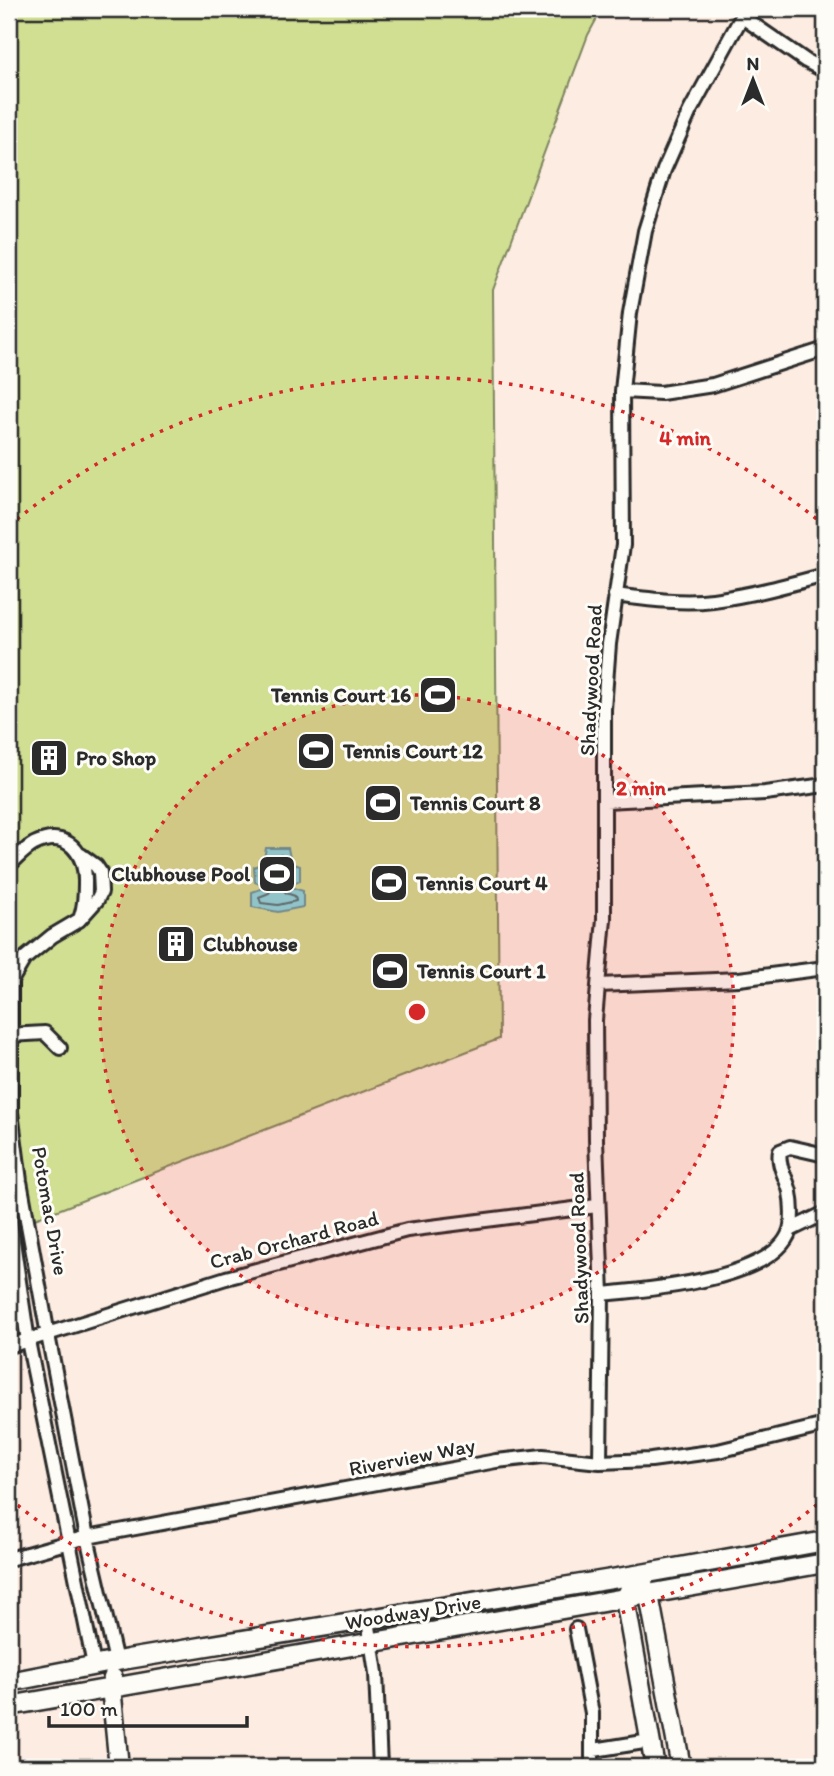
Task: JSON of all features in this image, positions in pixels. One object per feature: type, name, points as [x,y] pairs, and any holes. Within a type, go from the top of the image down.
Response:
[{"type":"main road","name":"Woodway Drive","points":[[9,1682],[116,1661],[825,1541]]},
{"type":"main road","name":"Woodway Drive","points":[[9,1706],[825,1563]]},
{"type":"main road","points":[[636,1575],[649,1595],[681,1767]]},
{"type":"main road","points":[[636,1575],[625,1599],[655,1767]]},
{"type":"main road","name":"Potomac Drive","points":[[116,1661],[111,1687],[119,1767]]},
{"type":"main road","name":"Potomac Drive","points":[[94,1665],[111,1687]]},
{"type":"street","points":[[744,12],[806,61],[825,71]]},
{"type":"street","name":"Shadywood Road","points":[[600,1462],[602,1294],[597,1206],[595,1020],[604,919],[604,709],[622,545],[622,391],[630,313],[652,206],[664,170],[690,111],[744,12]]},
{"type":"street","points":[[622,391],[661,393],[713,385],[825,349]]},
{"type":"street","points":[[615,595],[710,600],[766,592],[825,575]]},
{"type":"street","points":[[606,801],[765,793],[825,785]]},
{"type":"street","name":"Potomac Drive","points":[[9,865],[31,845],[51,839],[71,843],[81,855],[85,871],[85,907],[79,919],[52,936],[24,959],[11,981],[11,1112],[48,1335],[87,1537],[116,1661]]},
{"type":"street","points":[[599,985],[739,979],[825,968]]},
{"type":"street","points":[[10,1035],[45,1033],[60,1048]]},
{"type":"street","points":[[602,1294],[671,1287],[756,1264],[783,1244],[790,1230],[790,1194],[778,1160],[780,1151],[790,1147],[825,1155]]},
{"type":"street","name":"Crab Orchard Road","points":[[9,1346],[226,1278],[407,1230],[597,1206]]},
{"type":"street","points":[[790,1230],[825,1213]]},
{"type":"street","name":"Potomac Drive","points":[[9,1215],[28,1341],[94,1665]]},
{"type":"street","name":"Riverview Way","points":[[9,1559],[87,1537],[496,1461],[543,1456],[600,1462],[651,1461],[718,1451],[825,1425]]},
{"type":"street","points":[[368,1620],[379,1707],[380,1767]]},
{"type":"street","points":[[576,1629],[592,1713],[592,1767]]},
{"type":"street","points":[[594,1750],[650,1741]]},
{"type":"green space","points":[[9,9],[602,9],[588,35],[493,290],[499,1039],[9,1229],[9,147],[12,133],[9,122]]},
{"type":"water","name":"Clubhouse Pool","points":[[266,848],[288,848],[291,863],[300,866],[300,881],[287,886],[303,891],[303,907],[278,912],[252,907],[252,892],[267,887],[255,882],[254,867],[263,863]]},
{"type":"place","name":"Tennis Court 16","points":[[438,695]]},
{"type":"place","name":"Tennis Court 12","points":[[316,751]]},
{"type":"place","name":"Pro Shop","points":[[49,758]]},
{"type":"place","name":"Tennis Court 8","points":[[383,803]]},
{"type":"place","name":"Clubhouse Pool","points":[[277,874]]},
{"type":"place","name":"Tennis Court 4","points":[[389,883]]},
{"type":"place","name":"Clubhouse","points":[[176,944]]},
{"type":"place","name":"Tennis Court 1","points":[[390,971]]}]
